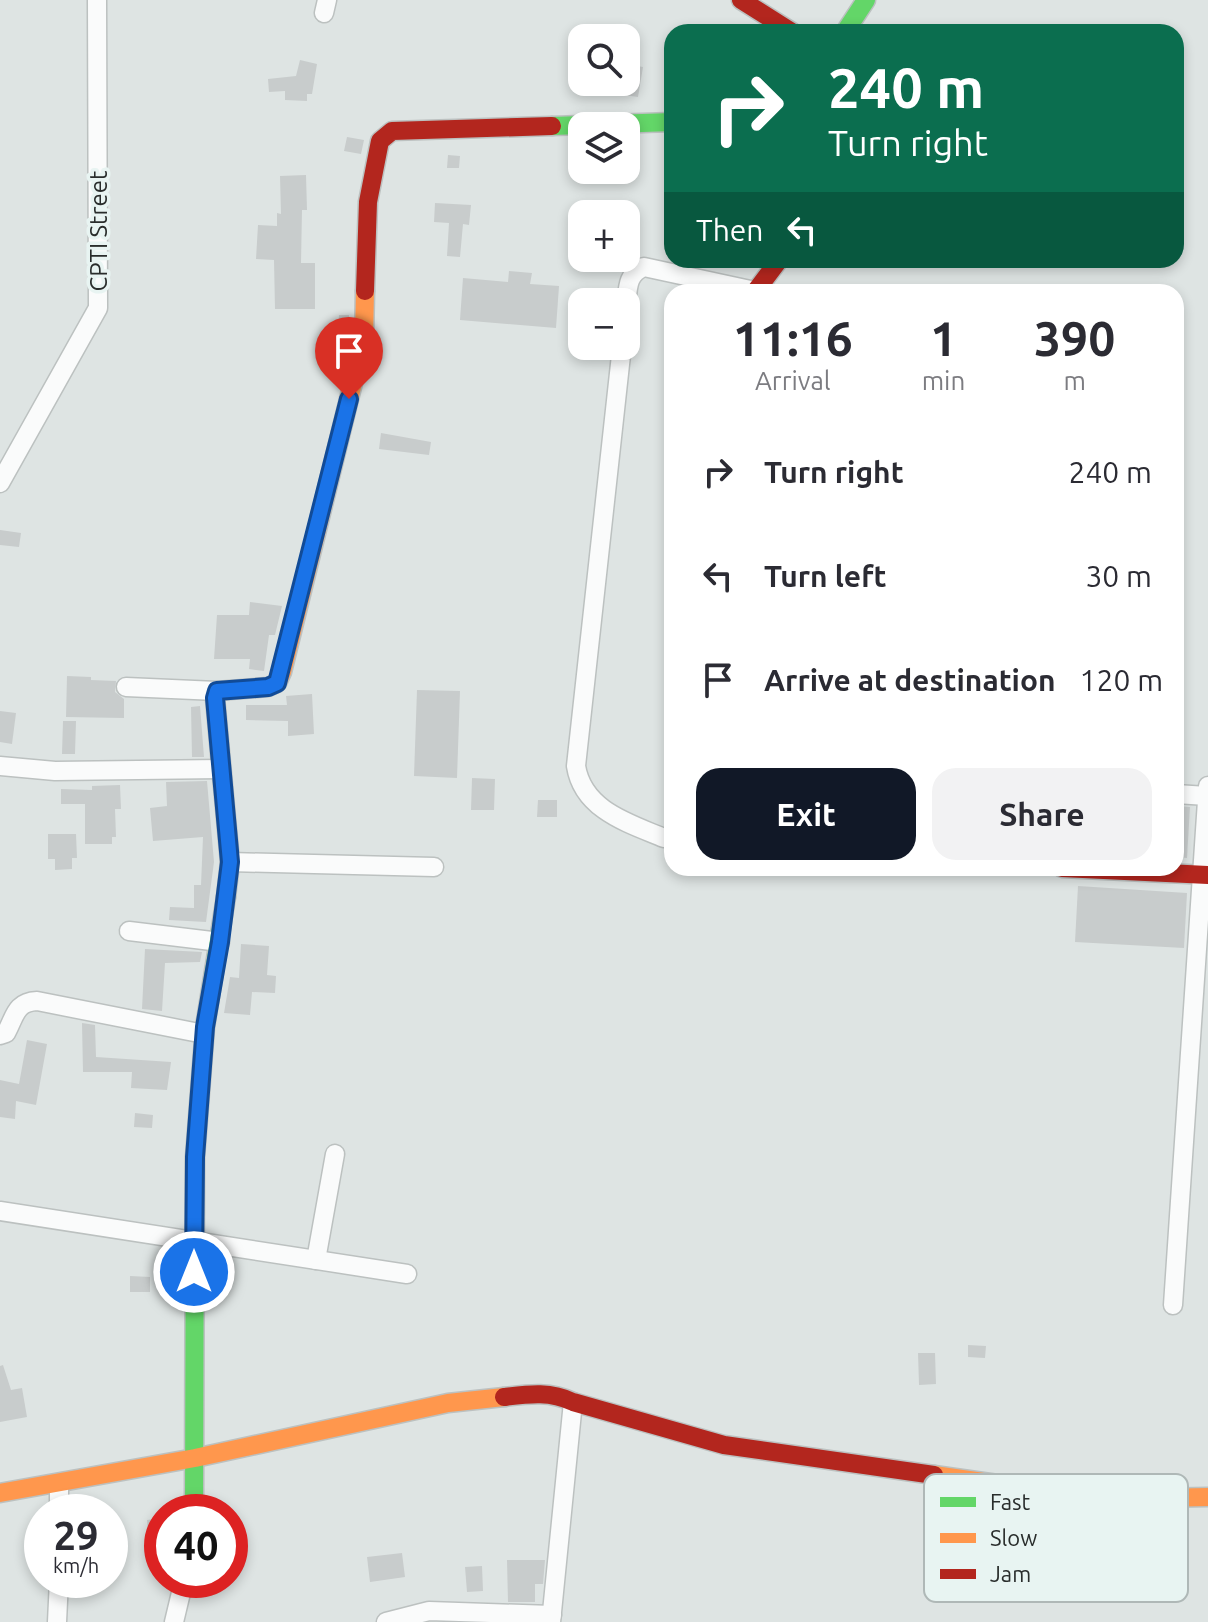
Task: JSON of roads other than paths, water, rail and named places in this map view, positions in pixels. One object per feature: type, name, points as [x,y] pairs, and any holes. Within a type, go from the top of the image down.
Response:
[{"type":"street","name":"CPTI Street","points":[[0,483],[98,308],[97,0]]},
{"type":"street","points":[[741,0],[779,24]]},
{"type":"street","points":[[850,24],[866,0]]},
{"type":"street","points":[[126,687],[217,691],[268,687],[277,683],[364,338],[368,202],[380,141],[392,131],[664,122]]},
{"type":"street","points":[[628,288],[629,277],[635,270],[644,267],[719,284]]},
{"type":"street","points":[[620,360],[576,766],[578,777],[595,804],[621,820],[664,838]]},
{"type":"street","points":[[194,1494],[195,1157],[204,1034],[230,862],[214,702],[217,691]]},
{"type":"street","points":[[0,766],[55,771],[221,769]]},
{"type":"street","points":[[1173,1305],[1205,875],[1208,786]]},
{"type":"street","points":[[1184,795],[1207,796]]},
{"type":"street","points":[[230,862],[434,867]]},
{"type":"street","points":[[1184,874],[1205,875]]},
{"type":"street","points":[[129,931],[220,942]]},
{"type":"street","points":[[0,1035],[6,1033],[19,1006],[37,1001],[204,1034]]},
{"type":"street","points":[[316,1260],[335,1154]]},
{"type":"street","points":[[0,1211],[407,1274]]},
{"type":"street","points":[[0,1493],[195,1458],[448,1403],[540,1393],[559,1395],[573,1402],[740,1447],[928,1474]]},
{"type":"street","points":[[386,1622],[429,1611],[551,1618],[573,1402]]},
{"type":"street","points":[[59,1483],[59,1494]]},
{"type":"street","points":[[1188,1497],[1208,1497]]},
{"type":"street","points":[[57,1622],[58,1598]]},
{"type":"street","points":[[174,1622],[180,1598]]}]
